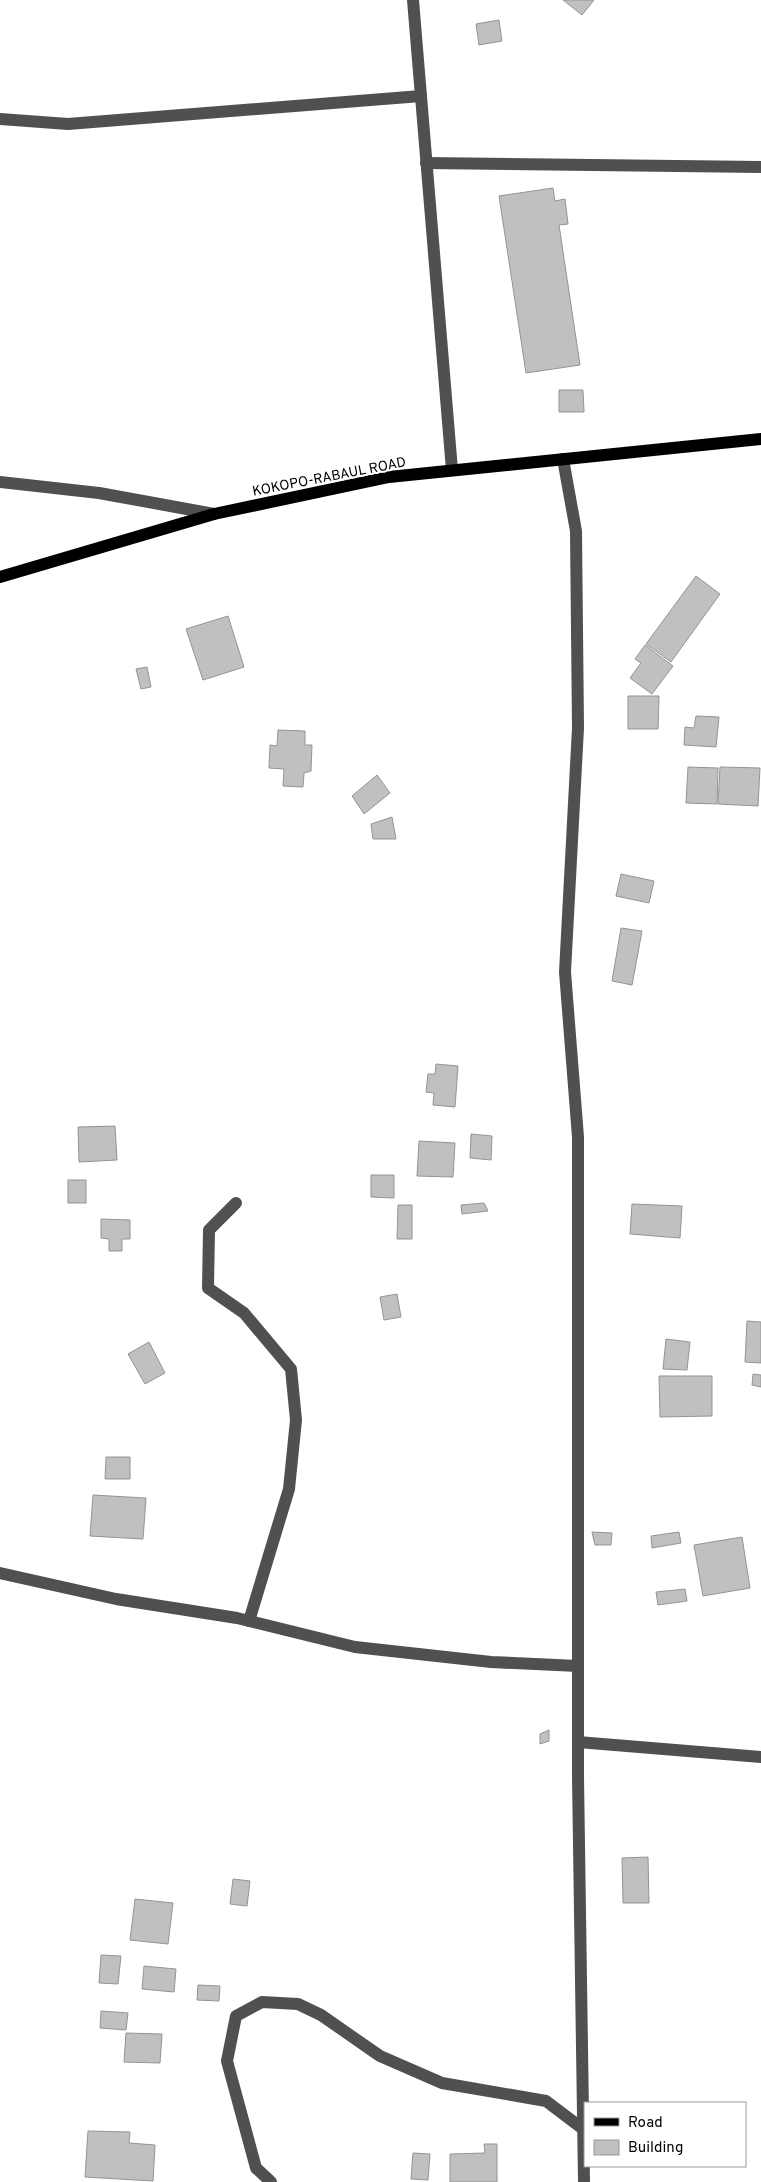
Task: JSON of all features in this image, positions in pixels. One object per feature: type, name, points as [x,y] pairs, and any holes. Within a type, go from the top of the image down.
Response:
[{"type":"main road","name":"KOKOPO-RABAUL ROAD","points":[[0,577],[214,514],[389,477],[761,439]]},
{"type":"street","points":[[413,0],[452,470]]},
{"type":"street","points":[[0,119],[68,124],[420,96]]},
{"type":"street","points":[[426,163],[761,167]]},
{"type":"street","points":[[563,459],[576,531],[578,728],[565,972],[578,1137],[578,1742],[584,2182]]},
{"type":"street","points":[[0,482],[99,493],[214,514]]},
{"type":"street","points":[[236,1203],[209,1230],[208,1288],[244,1313],[291,1369],[296,1420],[289,1489],[249,1621]]},
{"type":"street","points":[[0,1573],[116,1599],[249,1621],[355,1647],[491,1662],[578,1666]]},
{"type":"street","points":[[578,1742],[761,1757]]},
{"type":"street","points":[[271,2182],[256,2168],[227,2061],[236,2016],[262,2002],[298,2004],[321,2015],[380,2056],[442,2083],[546,2101],[583,2129]]},
{"type":"building","points":[[563,0],[594,0],[582,15]]},
{"type":"building","points":[[499,20],[502,41],[479,45],[476,24]]},
{"type":"building","points":[[553,188],[555,201],[565,199],[568,224],[559,225],[580,365],[526,373],[499,196]]},
{"type":"building","points":[[559,390],[583,390],[584,412],[559,412]]},
{"type":"building","points":[[696,576],[720,594],[671,662],[646,644]]},
{"type":"building","points":[[228,616],[244,667],[203,680],[186,629]]},
{"type":"building","points":[[645,645],[673,666],[652,694],[630,678],[641,663],[635,659]]},
{"type":"building","points":[[147,667],[151,687],[141,689],[136,669]]},
{"type":"building","points":[[628,696],[659,696],[658,729],[628,729]]},
{"type":"building","points":[[696,716],[719,717],[716,747],[684,745],[685,727],[694,728]]},
{"type":"building","points":[[278,730],[305,731],[305,745],[312,745],[311,771],[304,773],[303,787],[283,786],[284,769],[269,768],[270,745],[277,746]]},
{"type":"building","points":[[688,767],[718,768],[717,804],[686,803]]},
{"type":"building","points":[[720,767],[760,768],[758,806],[718,804]]},
{"type":"building","points":[[377,775],[390,793],[364,814],[352,796]]},
{"type":"building","points":[[392,817],[396,839],[373,839],[371,824]]},
{"type":"building","points":[[621,874],[654,881],[649,903],[616,896]]},
{"type":"building","points":[[621,928],[642,931],[632,985],[612,981]]},
{"type":"building","points":[[436,1064],[458,1066],[455,1107],[433,1105],[434,1093],[426,1092],[428,1074],[435,1074]]},
{"type":"building","points":[[115,1126],[117,1160],[79,1162],[78,1127]]},
{"type":"building","points":[[471,1134],[492,1136],[491,1160],[470,1158]]},
{"type":"building","points":[[419,1141],[455,1143],[453,1177],[417,1176]]},
{"type":"building","points":[[371,1175],[394,1175],[394,1198],[371,1197]]},
{"type":"building","points":[[68,1180],[86,1180],[86,1203],[68,1203]]},
{"type":"building","points":[[484,1203],[488,1211],[462,1214],[461,1205]]},
{"type":"building","points":[[632,1204],[682,1206],[680,1238],[630,1234]]},
{"type":"building","points":[[398,1205],[412,1205],[412,1239],[397,1239]]},
{"type":"building","points":[[101,1219],[130,1220],[130,1239],[122,1239],[122,1251],[109,1251],[109,1239],[101,1238]]},
{"type":"building","points":[[397,1294],[401,1317],[384,1320],[380,1297]]},
{"type":"building","points":[[747,1321],[761,1322],[761,1363],[745,1362]]},
{"type":"building","points":[[666,1339],[690,1342],[687,1370],[663,1369]]},
{"type":"building","points":[[149,1342],[165,1373],[145,1384],[128,1354]]},
{"type":"building","points":[[753,1374],[761,1375],[761,1387],[752,1385]]},
{"type":"building","points":[[659,1376],[712,1376],[712,1416],[660,1417]]},
{"type":"building","points":[[106,1457],[130,1457],[130,1479],[105,1479]]},
{"type":"building","points":[[93,1495],[146,1498],[143,1539],[90,1536]]},
{"type":"building","points":[[592,1532],[612,1533],[611,1545],[595,1545]]},
{"type":"building","points":[[679,1532],[681,1543],[652,1548],[651,1536]]},
{"type":"building","points":[[742,1537],[750,1588],[703,1596],[694,1545]]},
{"type":"building","points":[[685,1589],[687,1601],[658,1605],[656,1592]]},
{"type":"building","points":[[549,1730],[549,1741],[540,1744],[540,1734]]},
{"type":"building","points":[[648,1857],[649,1903],[623,1903],[622,1858]]},
{"type":"building","points":[[233,1879],[250,1881],[247,1906],[230,1904]]},
{"type":"building","points":[[135,1899],[173,1903],[168,1944],[130,1940]]},
{"type":"building","points":[[101,1955],[121,1956],[118,1984],[99,1983]]},
{"type":"building","points":[[144,1966],[176,1969],[174,1992],[142,1989]]},
{"type":"building","points":[[198,1985],[220,1986],[219,2001],[197,2000]]},
{"type":"building","points":[[101,2011],[128,2013],[126,2030],[100,2028]]},
{"type":"building","points":[[126,2033],[162,2034],[160,2063],[124,2062]]},
{"type":"building","points":[[88,2131],[130,2132],[129,2143],[155,2145],[153,2181],[85,2177]]},
{"type":"building","points":[[484,2144],[497,2144],[497,2182],[450,2182],[450,2154],[485,2153]]},
{"type":"building","points":[[413,2153],[430,2154],[428,2180],[411,2179]]}]
